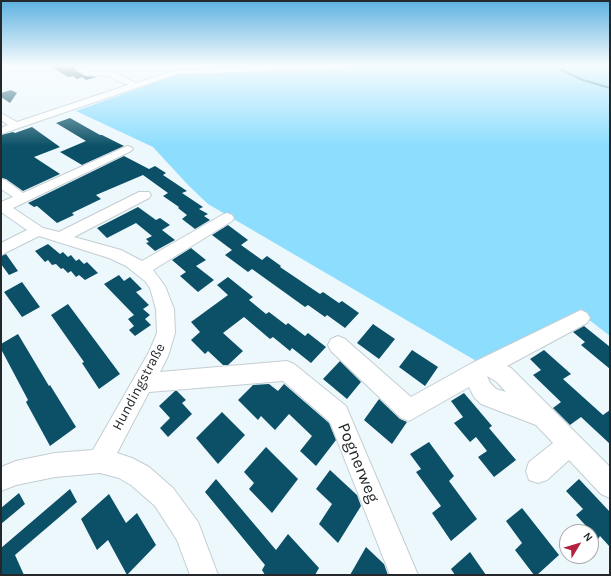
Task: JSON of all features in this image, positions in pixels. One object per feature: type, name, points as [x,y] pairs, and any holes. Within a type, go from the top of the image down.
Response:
[{"type":"street","points":[[1,131],[106,93]]},
{"type":"street","points":[[1,116],[16,126]]},
{"type":"street","points":[[2,207],[127,149]]},
{"type":"street","points":[[1,183],[22,198]]},
{"type":"street","points":[[59,238],[144,194]]},
{"type":"street","name":"Hundingstraße","points":[[2,207],[38,231],[115,254],[142,269],[157,286],[162,297],[165,309],[166,333],[158,356],[100,461]]},
{"type":"street","points":[[142,269],[227,218]]},
{"type":"street","points":[[1,250],[38,231]]},
{"type":"street","points":[[338,345],[409,410],[482,368],[581,318]]},
{"type":"street","points":[[482,368],[495,369],[504,376],[610,485]]},
{"type":"street","name":"Pognerweg","points":[[142,384],[287,371],[338,414],[404,575]]},
{"type":"street","points":[[538,471],[570,444]]},
{"type":"street","points":[[1,478],[16,473],[55,465],[100,461],[123,466],[140,476],[164,497],[188,532],[204,575]]},
{"type":"shaded area","points":[[126,93],[610,93],[610,336],[579,312],[478,362],[208,204],[153,147],[76,111]]},
{"type":"building","points":[[1,93],[17,93],[10,103],[1,97]]},
{"type":"building","points":[[70,118],[100,135],[124,146],[82,165],[60,152],[86,141],[56,123]]},
{"type":"building","points":[[32,127],[60,147],[34,157],[60,174],[23,191],[6,179],[1,178],[1,135],[13,132],[15,133]]},
{"type":"building","points":[[124,156],[149,169],[155,166],[166,173],[163,175],[187,191],[182,193],[203,207],[199,209],[208,214],[204,216],[210,220],[195,229],[182,219],[187,215],[178,208],[179,207],[163,196],[168,193],[143,175],[96,195],[101,199],[72,213],[74,215],[57,223],[37,206],[34,207],[28,203]]},
{"type":"building","points":[[138,207],[156,220],[160,218],[170,225],[162,230],[175,240],[155,251],[146,243],[149,242],[146,239],[152,236],[136,223],[107,238],[97,228]]},
{"type":"building","points":[[228,225],[248,240],[241,245],[262,260],[267,256],[281,266],[280,267],[320,294],[323,292],[339,303],[342,301],[359,313],[345,328],[327,315],[325,317],[308,305],[305,307],[252,269],[248,272],[225,255],[232,250],[212,235]]},
{"type":"building","points":[[48,244],[60,254],[63,252],[68,257],[71,255],[76,261],[79,259],[84,264],[87,262],[98,273],[85,280],[79,275],[76,277],[71,271],[68,273],[56,264],[52,265],[48,260],[45,262],[35,251]]},
{"type":"building","points":[[191,248],[206,260],[196,266],[214,280],[198,292],[180,276],[186,272],[172,260]]},
{"type":"building","points":[[6,254],[18,271],[9,275],[1,264],[1,256]]},
{"type":"building","points":[[119,275],[124,281],[130,277],[142,289],[136,292],[149,305],[143,309],[150,315],[145,319],[151,325],[135,336],[129,330],[134,326],[128,319],[134,315],[104,284]]},
{"type":"building","points":[[228,277],[253,297],[249,300],[266,314],[269,312],[286,325],[288,323],[305,336],[308,333],[326,347],[311,363],[292,348],[290,351],[273,337],[270,339],[244,317],[223,333],[243,351],[228,365],[223,365],[208,351],[205,354],[191,340],[200,332],[191,322],[228,295],[217,285]]},
{"type":"building","points":[[22,282],[40,307],[22,317],[4,292]]},
{"type":"building","points":[[68,304],[120,374],[99,389],[82,363],[84,362],[51,315]]},
{"type":"building","points":[[373,324],[395,339],[379,359],[357,343]]},
{"type":"building","points":[[584,326],[610,347],[610,369],[581,345],[585,342],[573,332]]},
{"type":"building","points":[[18,334],[49,386],[50,385],[76,427],[50,446],[26,402],[28,400],[1,349],[1,344]]},
{"type":"building","points":[[412,350],[438,367],[425,386],[399,367]]},
{"type":"building","points":[[544,350],[571,374],[563,379],[603,415],[610,410],[610,444],[581,417],[570,425],[553,408],[561,402],[533,375],[541,370],[530,359]]},
{"type":"building","points":[[340,361],[361,382],[347,399],[323,379]]},
{"type":"building","points":[[269,384],[278,391],[284,384],[329,423],[336,440],[316,466],[300,451],[312,436],[289,414],[275,430],[261,416],[258,420],[238,400],[253,385]]},
{"type":"building","points":[[175,391],[177,391],[186,400],[182,403],[192,414],[168,437],[160,428],[170,418],[159,406]]},
{"type":"building","points":[[464,393],[492,426],[489,428],[516,460],[494,477],[478,457],[487,451],[476,437],[470,442],[454,423],[463,417],[451,401]]},
{"type":"building","points":[[379,399],[400,419],[407,422],[392,444],[364,420]]},
{"type":"building","points":[[222,412],[245,435],[218,464],[196,438]]},
{"type":"building","points":[[429,442],[454,476],[449,481],[477,519],[451,541],[432,513],[441,506],[416,472],[421,469],[410,454]]},
{"type":"building","points":[[266,447],[298,479],[272,513],[249,489],[254,483],[244,472]]},
{"type":"building","points":[[330,470],[357,495],[361,506],[338,543],[319,524],[332,504],[316,489]]},
{"type":"building","points":[[216,479],[276,550],[288,534],[319,568],[315,575],[265,575],[262,570],[265,565],[205,492]]},
{"type":"building","points":[[579,479],[610,512],[610,547],[600,536],[599,538],[599,524],[584,524],[576,515],[583,509],[566,491]]},
{"type":"building","points":[[70,489],[77,502],[15,555],[24,575],[1,575],[1,548]]},
{"type":"building","points":[[19,493],[25,504],[1,524],[1,508]]},
{"type":"building","points":[[109,494],[126,523],[137,513],[156,545],[127,575],[108,540],[97,550],[81,519]]},
{"type":"building","points":[[522,508],[559,555],[537,575],[534,575],[515,550],[522,543],[506,521]]},
{"type":"building","points":[[366,547],[384,564],[388,575],[350,575]]},
{"type":"building","points":[[470,552],[486,575],[455,575],[451,569]]}]
